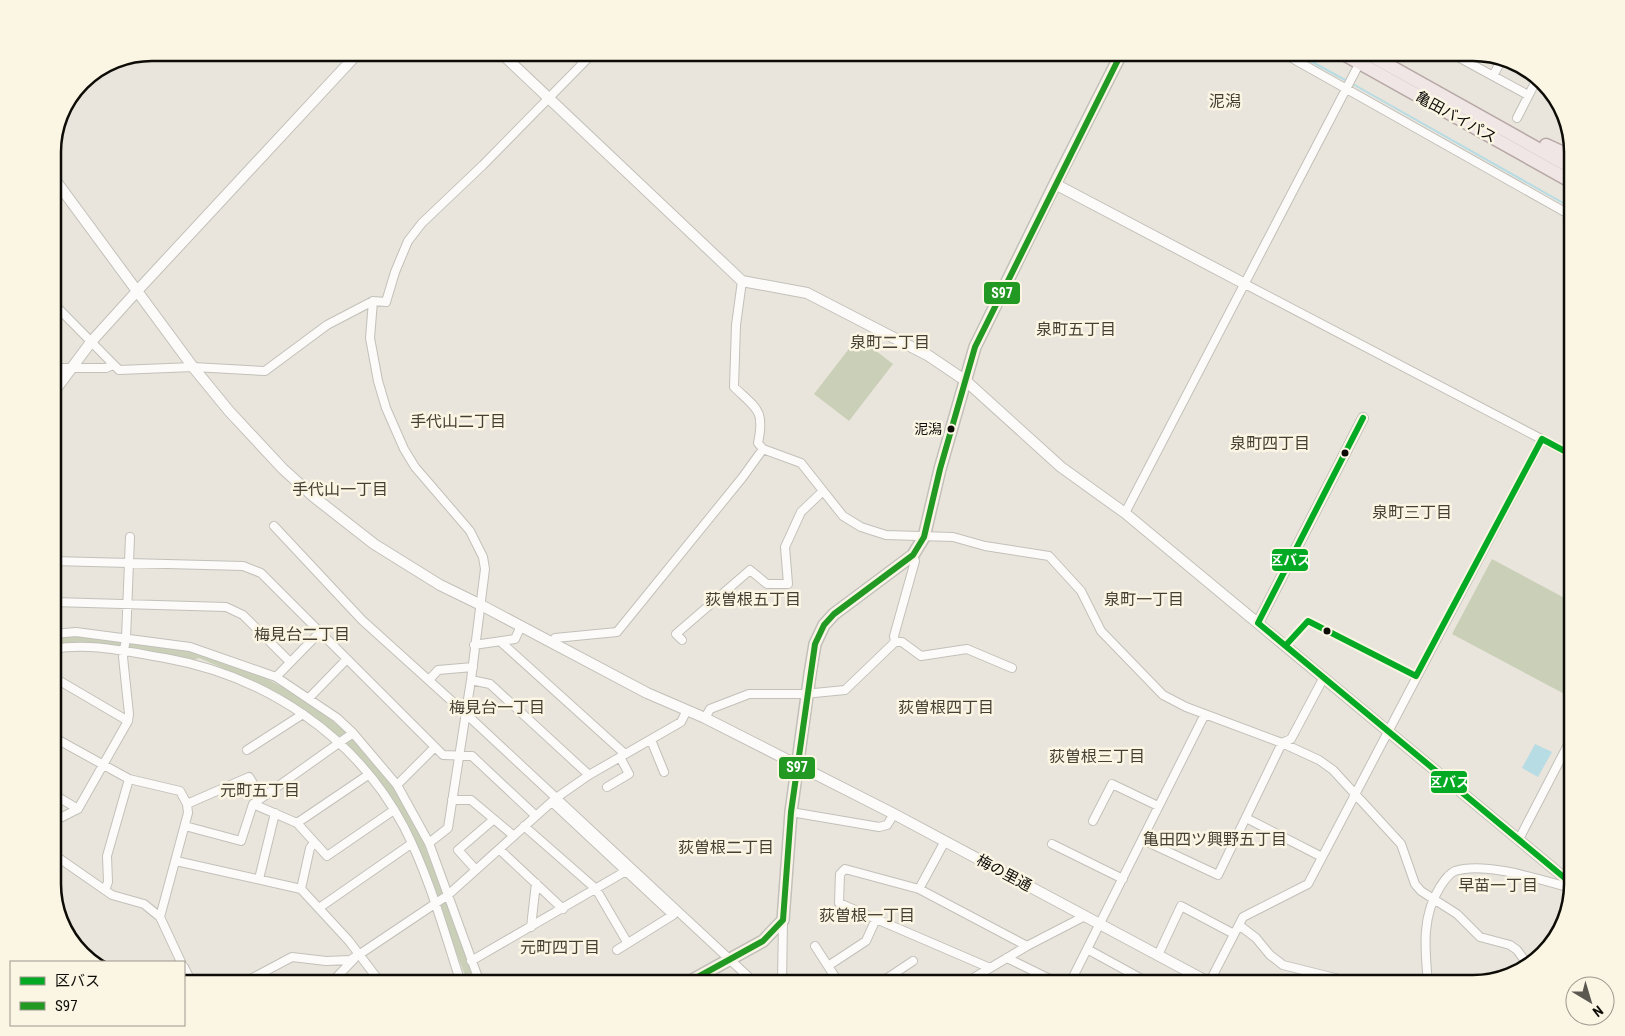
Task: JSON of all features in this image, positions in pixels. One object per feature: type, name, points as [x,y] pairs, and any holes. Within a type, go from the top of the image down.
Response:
[{"type":"highway","name":"亀田バイパス","points":[[1356,61],[1564,177]]},
{"type":"highway","name":"亀田バイパス","points":[[1381,61],[1564,163]]},
{"type":"highway","points":[[1473,112],[1564,153]]},
{"type":"highway","points":[[1533,160],[1540,171],[1564,185]]},
{"type":"main road","points":[[702,975],[763,941],[783,920],[791,812],[803,714],[815,644],[824,625],[834,614],[913,555],[924,537],[940,469],[975,347],[1117,61]]},
{"type":"street","points":[[61,382],[91,342],[351,61]]},
{"type":"street","points":[[510,61],[742,281],[807,293],[929,356],[966,381],[1061,467],[1125,513],[1564,877]]},
{"type":"street","points":[[61,311],[119,370],[193,367],[265,371],[327,325],[373,301],[386,302],[395,272],[408,241],[422,223],[483,165],[585,61]]},
{"type":"street","points":[[1298,61],[1564,211]]},
{"type":"street","points":[[1469,61],[1528,95]]},
{"type":"street","points":[[1493,76],[1499,65]]},
{"type":"street","points":[[1125,513],[1357,68]]},
{"type":"street","points":[[1517,118],[1534,85]]},
{"type":"street","points":[[1055,184],[1564,451]]},
{"type":"street","name":"梅の里通","points":[[61,188],[193,367],[259,444],[314,497],[374,544],[440,586],[480,604],[647,693],[705,718],[894,814],[1194,975]]},
{"type":"street","points":[[742,281],[736,325],[734,388],[757,408],[762,423],[758,443],[763,449],[801,463],[842,516],[861,527],[886,535],[953,537],[985,546],[1049,556],[1081,591],[1101,631],[1163,695],[1319,760],[1332,770],[1401,844],[1415,884],[1421,891],[1457,914],[1480,938],[1510,945],[1518,950],[1524,959]]},
{"type":"street","points":[[373,301],[370,338],[378,381],[386,408],[404,449],[415,467],[461,520],[479,546],[485,569],[471,680],[448,828],[429,843]]},
{"type":"street","points":[[61,368],[106,368],[113,365]]},
{"type":"street","points":[[1258,623],[1363,418]]},
{"type":"street","points":[[1213,975],[1244,917],[1308,884],[1387,730],[1542,439]]},
{"type":"street","points":[[552,643],[555,638],[617,632],[737,485],[763,449]]},
{"type":"street","points":[[682,640],[676,634],[750,570],[767,584],[788,584],[785,547],[801,512],[823,491]]},
{"type":"street","points":[[274,526],[362,620],[465,713],[673,915],[617,950]]},
{"type":"street","points":[[61,818],[78,809],[128,721],[123,650],[126,638],[130,538]]},
{"type":"street","points":[[895,642],[894,636],[915,561],[913,555]]},
{"type":"street","points":[[61,561],[243,566],[261,573],[443,755],[472,756],[536,816]]},
{"type":"street","points":[[61,602],[226,607],[243,614],[290,662]]},
{"type":"street","points":[[474,645],[515,640],[521,626]]},
{"type":"street","points":[[61,633],[76,632],[190,647],[276,677],[309,698],[353,733],[397,785],[429,843],[477,975]]},
{"type":"street","points":[[276,677],[320,632]]},
{"type":"street","points":[[705,718],[710,709],[749,694],[845,690],[895,642],[902,642],[921,656],[967,649],[1012,668]]},
{"type":"street","points":[[502,643],[622,756],[629,774],[607,787]]},
{"type":"street","points":[[61,648],[82,646],[123,650],[207,666],[257,687],[303,714],[341,743],[394,810],[411,844],[435,903],[458,975]]},
{"type":"street","points":[[309,698],[346,660]]},
{"type":"street","points":[[429,680],[438,670],[472,667]]},
{"type":"street","points":[[1143,840],[1218,875],[1282,743],[1291,739],[1324,677]]},
{"type":"street","points":[[471,680],[490,684],[589,775]]},
{"type":"street","points":[[61,682],[128,721]]},
{"type":"street","points":[[259,975],[292,957],[326,961],[350,960],[360,954],[448,895],[554,800],[589,775],[681,722],[687,710]]},
{"type":"street","points":[[247,750],[303,714]]},
{"type":"street","points":[[1074,975],[1205,714]]},
{"type":"street","points":[[185,826],[241,841],[253,804],[261,796],[353,733]]},
{"type":"street","points":[[651,740],[664,772]]},
{"type":"street","points":[[61,741],[129,779],[180,791],[187,804],[188,813],[160,917]]},
{"type":"street","points":[[397,785],[435,747]]},
{"type":"street","points":[[1519,838],[1564,752]]},
{"type":"street","points":[[297,823],[368,775]]},
{"type":"street","points":[[187,804],[249,777],[261,796]]},
{"type":"street","points":[[105,890],[108,882],[107,856],[129,779]]},
{"type":"street","points":[[1093,820],[1112,784],[1158,806]]},
{"type":"street","points":[[61,799],[78,809]]},
{"type":"street","points":[[452,800],[471,800],[514,836]]},
{"type":"street","points":[[554,800],[745,975]]},
{"type":"street","points":[[253,804],[297,823],[327,856],[394,810]]},
{"type":"street","points":[[791,812],[879,827],[887,825],[894,814]]},
{"type":"street","points":[[259,879],[275,814]]},
{"type":"street","points":[[1246,818],[1322,857]]},
{"type":"street","points":[[476,870],[458,850],[493,820]]},
{"type":"street","points":[[524,826],[596,889],[627,942]]},
{"type":"street","points":[[919,889],[945,841]]},
{"type":"street","points":[[301,889],[310,848],[314,843]]},
{"type":"street","points":[[319,908],[411,844]]},
{"type":"street","points":[[1052,844],[1123,879]]},
{"type":"street","points":[[499,849],[563,909]]},
{"type":"street","points":[[61,860],[112,895],[144,904],[160,917],[181,961]]},
{"type":"street","points":[[176,861],[301,889],[360,954],[375,975]]},
{"type":"street","points":[[990,968],[839,903],[840,874],[845,869],[919,889],[1027,946]]},
{"type":"street","points":[[1427,975],[1425,948],[1426,920],[1433,898],[1445,878],[1454,871],[1468,869],[1500,870],[1564,886]]},
{"type":"street","points":[[472,961],[626,871]]},
{"type":"street","points":[[531,927],[536,883]]},
{"type":"street","points":[[1158,955],[1181,906],[1234,934]]},
{"type":"street","points":[[979,975],[1027,946],[1085,916]]},
{"type":"street","points":[[828,966],[866,941],[876,919]]},
{"type":"street","points":[[782,975],[783,920]]},
{"type":"street","points":[[1239,925],[1256,938],[1270,955],[1283,964],[1323,975]]},
{"type":"street","points":[[815,946],[834,975]]},
{"type":"street","points":[[1087,949],[1133,975]]},
{"type":"street","points":[[340,975],[360,954]]},
{"type":"street","points":[[1007,958],[1040,975]]},
{"type":"street","points":[[893,975],[913,961]]},
{"type":"green space","points":[[858,337],[893,364],[849,421],[814,394]]},
{"type":"green space","points":[[1492,559],[1564,598],[1564,694],[1452,634]]},
{"type":"green space","points":[[88,635],[189,650],[258,674],[299,696],[347,732],[388,779],[419,831],[474,975],[465,975],[408,828],[351,751],[327,728],[260,684],[199,658],[194,660],[142,650],[85,643],[61,644],[61,636]]},
{"type":"water","points":[[1535,744],[1552,752],[1538,777],[1522,768]]},
{"type":"waterway","points":[[1310,61],[1347,81]]},
{"type":"waterway","points":[[1351,83],[1564,203]]},
{"type":"transit line","name":"S97","points":[[701,975],[763,941],[783,920],[791,812],[815,644],[824,625],[834,614],[913,555],[924,537],[940,469],[975,347],[1118,61]]},
{"type":"transit line","name":"区バス","points":[[1363,418],[1258,623],[1564,877]]},
{"type":"transit line","name":"区バス","points":[[1286,645],[1308,621],[1416,676],[1542,439],[1564,451]]},
{"type":"place","name":"泥潟","points":[[951,429]]},
{"type":"district","name":"泥潟","points":[[1225,101]]},
{"type":"district","name":"泉町五丁目","points":[[1076,329]]},
{"type":"district","name":"泉町二丁目","points":[[890,342]]},
{"type":"district","name":"手代山二丁目","points":[[458,421]]},
{"type":"district","name":"泉町四丁目","points":[[1270,443]]},
{"type":"district","name":"手代山一丁目","points":[[340,489]]},
{"type":"district","name":"泉町三丁目","points":[[1412,512]]},
{"type":"district","name":"荻曽根五丁目","points":[[753,599]]},
{"type":"district","name":"泉町一丁目","points":[[1144,599]]},
{"type":"district","name":"梅見台二丁目","points":[[302,634]]},
{"type":"district","name":"梅見台一丁目","points":[[497,707]]},
{"type":"district","name":"荻曽根四丁目","points":[[946,707]]},
{"type":"district","name":"荻曽根三丁目","points":[[1097,756]]},
{"type":"district","name":"元町五丁目","points":[[260,790]]},
{"type":"district","name":"亀田四ツ興野五丁目","points":[[1215,839]]},
{"type":"district","name":"荻曽根二丁目","points":[[726,847]]},
{"type":"district","name":"早苗一丁目","points":[[1498,885]]},
{"type":"district","name":"荻曽根一丁目","points":[[867,915]]},
{"type":"district","name":"元町四丁目","points":[[560,947]]}]
